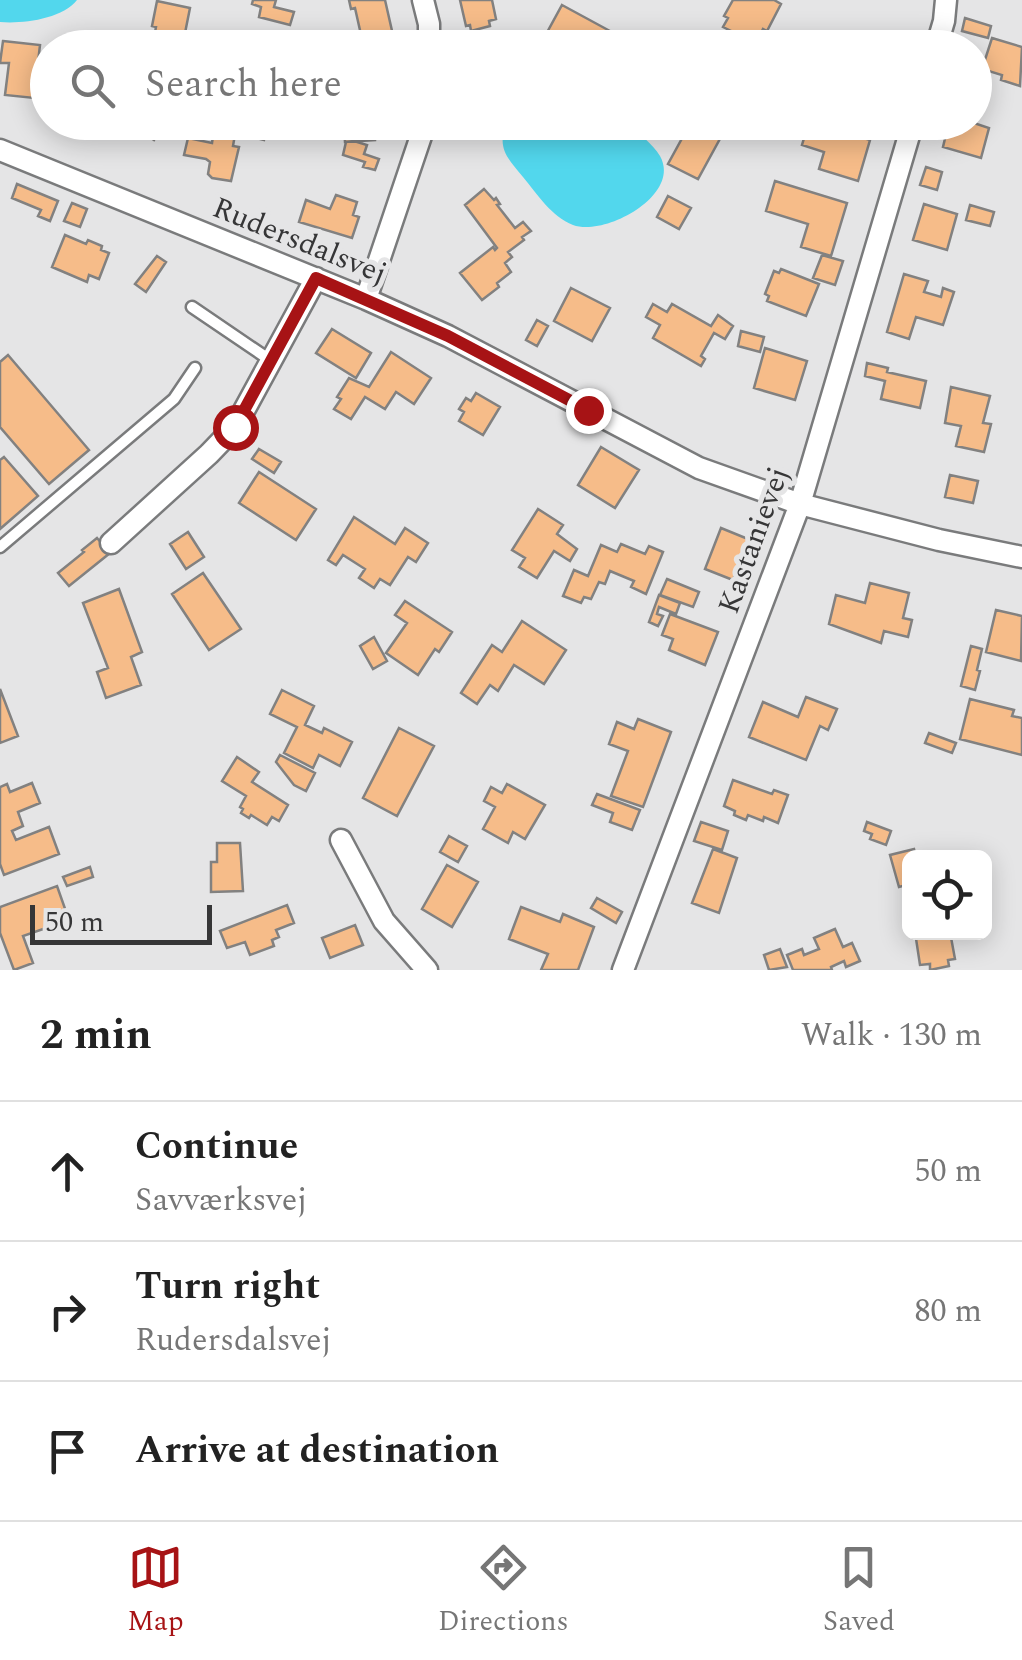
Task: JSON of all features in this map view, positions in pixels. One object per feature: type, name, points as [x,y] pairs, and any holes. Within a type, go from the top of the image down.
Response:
[{"type":"street","points":[[423,0],[428,30]]},
{"type":"street","points":[[941,30],[946,0]]},
{"type":"street","points":[[366,298],[420,140]]},
{"type":"street","name":"Kastanievej","points":[[623,970],[800,504],[909,140]]},
{"type":"street","name":"Rudersdalsvej","points":[[0,150],[366,298],[448,336],[699,468],[800,504],[1022,557]]},
{"type":"street","points":[[112,544],[235,427],[316,278]]},
{"type":"street","points":[[341,840],[384,921],[427,970]]},
{"type":"lane","points":[[192,307],[270,360]]},
{"type":"lane","points":[[0,547],[174,400],[195,368]]},
{"type":"water","points":[[0,0],[77,0],[52,16],[0,22]]},
{"type":"water","points":[[503,140],[646,140],[660,156],[664,171],[651,198],[637,210],[603,225],[573,225],[545,204],[503,146]]},
{"type":"building","points":[[253,0],[276,0],[274,7],[294,12],[290,25],[259,17],[261,7],[252,4]]},
{"type":"building","points":[[349,0],[385,0],[392,30],[360,30],[355,8],[351,9]]},
{"type":"building","points":[[460,0],[492,0],[496,19],[489,21],[490,26],[471,30],[470,25],[466,26]]},
{"type":"building","points":[[733,0],[774,0],[781,4],[768,30],[729,30],[723,27],[728,18],[724,16]]},
{"type":"building","points":[[157,1],[190,8],[186,30],[155,30],[152,26]]},
{"type":"building","points":[[562,5],[608,30],[548,30]]},
{"type":"building","points":[[965,18],[991,26],[990,30],[962,30]]},
{"type":"building","points":[[992,38],[1022,47],[1020,86],[1001,80],[1002,75],[992,72]]},
{"type":"building","points":[[3,41],[30,44],[30,98],[5,95],[9,63],[0,63]]},
{"type":"building","points":[[188,140],[212,143],[234,140],[233,146],[239,147],[231,181],[212,178],[206,159],[184,155]]},
{"type":"building","points":[[681,140],[719,140],[698,179],[668,164]]},
{"type":"building","points":[[804,140],[870,140],[858,181],[819,169],[824,152],[802,145]]},
{"type":"building","points":[[945,140],[986,140],[981,158],[943,147]]},
{"type":"building","points":[[346,142],[367,145],[364,154],[379,159],[375,170],[343,155]]},
{"type":"building","points":[[926,167],[942,172],[937,190],[920,185]]},
{"type":"building","points":[[775,181],[847,203],[831,256],[801,247],[808,224],[766,211]]},
{"type":"building","points":[[17,184],[58,201],[50,221],[38,216],[41,210],[12,198]]},
{"type":"building","points":[[484,189],[496,198],[515,228],[523,222],[531,231],[508,252],[512,257],[505,263],[511,272],[482,300],[460,273],[493,247],[497,248],[465,205]]},
{"type":"building","points":[[336,195],[357,202],[353,215],[359,217],[352,238],[299,222],[306,200],[330,209]]},
{"type":"building","points":[[668,196],[691,208],[679,229],[657,217]]},
{"type":"building","points":[[72,203],[87,209],[80,227],[64,221]]},
{"type":"building","points":[[924,204],[957,214],[947,250],[913,240]]},
{"type":"building","points":[[970,205],[994,212],[990,226],[966,220]]},
{"type":"building","points":[[65,235],[86,244],[88,240],[109,253],[99,279],[89,275],[87,282],[52,267]]},
{"type":"building","points":[[822,255],[843,261],[835,285],[813,278]]},
{"type":"building","points":[[157,256],[166,262],[146,292],[135,284]]},
{"type":"building","points":[[781,269],[819,284],[806,316],[767,301],[769,296],[765,294],[774,271],[779,273]]},
{"type":"building","points":[[904,274],[928,281],[924,292],[941,297],[943,288],[954,292],[943,325],[916,317],[909,339],[887,332]]},
{"type":"building","points":[[571,288],[610,308],[592,341],[554,321]]},
{"type":"building","points":[[653,304],[667,312],[672,304],[711,326],[718,315],[733,326],[725,339],[714,333],[701,356],[705,359],[701,366],[653,338],[660,325],[646,317]]},
{"type":"building","points":[[537,320],[548,326],[537,346],[526,340]]},
{"type":"building","points":[[332,329],[371,353],[356,378],[316,353]]},
{"type":"building","points":[[741,331],[764,337],[760,352],[738,346]]},
{"type":"building","points":[[765,348],[807,361],[795,400],[754,388]]},
{"type":"building","points":[[391,352],[431,378],[414,404],[396,392],[385,409],[365,397],[351,419],[334,409],[349,378],[369,387]]},
{"type":"building","points":[[8,355],[89,450],[49,484],[0,427],[0,362]]},
{"type":"building","points":[[867,363],[926,381],[920,408],[881,399],[885,381],[865,376]]},
{"type":"building","points":[[951,387],[990,396],[983,423],[991,424],[984,452],[956,446],[961,426],[945,423]]},
{"type":"building","points":[[476,393],[500,407],[483,435],[459,421],[464,412],[459,409],[466,398],[471,401]]},
{"type":"building","points":[[601,447],[639,470],[615,508],[578,485]]},
{"type":"building","points":[[259,449],[281,462],[274,473],[252,459]]},
{"type":"building","points":[[4,457],[38,496],[0,529],[0,460]]},
{"type":"building","points":[[259,472],[316,509],[296,540],[239,503]]},
{"type":"building","points":[[950,475],[978,481],[973,503],[945,497]]},
{"type":"building","points":[[538,509],[563,525],[557,534],[577,549],[570,561],[554,551],[537,578],[519,567],[525,558],[512,550]]},
{"type":"building","points":[[354,517],[395,544],[405,528],[428,543],[416,562],[408,557],[390,585],[380,579],[374,588],[359,578],[365,569],[343,555],[336,565],[328,560]]},
{"type":"building","points":[[721,528],[748,539],[733,580],[705,569]]},
{"type":"building","points":[[188,532],[204,557],[186,569],[170,544]]},
{"type":"building","points":[[97,538],[110,553],[69,586],[58,573]]},
{"type":"building","points":[[621,544],[645,554],[649,546],[663,552],[646,594],[631,587],[634,581],[610,571],[605,584],[599,582],[591,599],[584,597],[581,603],[563,596],[574,570],[588,576],[601,545],[617,552]]},
{"type":"building","points":[[203,573],[241,629],[209,650],[172,594]]},
{"type":"building","points":[[667,579],[699,592],[693,607],[660,595]]},
{"type":"building","points":[[870,583],[909,593],[903,618],[912,620],[908,637],[884,631],[881,643],[829,624],[836,595],[865,603]]},
{"type":"building","points":[[119,589],[142,652],[131,657],[141,685],[106,698],[97,672],[108,668],[83,603]]},
{"type":"building","points":[[659,595],[680,603],[676,614],[659,607],[657,614],[663,616],[658,626],[649,622]]},
{"type":"building","points":[[405,601],[452,632],[418,675],[386,653],[407,623],[395,615]]},
{"type":"building","points":[[996,610],[1022,616],[1021,661],[986,652]]},
{"type":"building","points":[[670,614],[718,632],[705,665],[669,650],[673,639],[662,635]]},
{"type":"building","points":[[522,621],[566,650],[544,684],[514,665],[498,691],[490,685],[477,704],[461,693],[492,645],[502,652]]},
{"type":"building","points":[[374,637],[387,661],[373,669],[360,646]]},
{"type":"building","points":[[971,646],[982,649],[975,690],[961,686]]},
{"type":"building","points":[[0,689],[18,736],[0,743]]},
{"type":"building","points":[[282,690],[314,706],[305,725],[322,733],[324,728],[352,742],[340,766],[319,755],[313,768],[284,753],[297,727],[270,714]]},
{"type":"building","points":[[806,697],[837,709],[828,730],[820,726],[806,760],[749,737],[763,702],[798,717]]},
{"type":"building","points":[[970,699],[1014,710],[1012,716],[1022,718],[1022,755],[960,739]]},
{"type":"building","points":[[638,719],[671,732],[643,807],[611,796],[628,751],[609,744],[617,722],[634,729]]},
{"type":"building","points":[[399,728],[434,746],[397,816],[363,798]]},
{"type":"building","points":[[929,733],[956,743],[952,753],[925,743]]},
{"type":"building","points":[[280,755],[315,773],[306,791],[294,785],[276,762]]},
{"type":"building","points":[[237,757],[259,772],[252,782],[288,805],[279,821],[272,817],[267,825],[241,813],[246,796],[222,781]]},
{"type":"building","points":[[733,780],[772,794],[774,790],[788,795],[778,823],[748,815],[746,820],[724,806]]},
{"type":"building","points":[[32,783],[40,803],[18,812],[23,826],[12,831],[16,840],[49,827],[59,854],[4,875],[0,864],[0,787],[7,784],[10,792]]},
{"type":"building","points":[[507,784],[545,805],[525,839],[513,832],[508,843],[483,829],[495,807],[484,801],[491,787],[502,793]]},
{"type":"building","points":[[597,794],[640,810],[632,830],[610,822],[613,813],[592,805]]},
{"type":"building","points":[[701,822],[728,831],[722,850],[694,841]]},
{"type":"building","points":[[867,822],[891,831],[886,845],[870,839],[872,834],[864,831]]},
{"type":"building","points":[[449,836],[467,846],[458,862],[440,852]]},
{"type":"building","points":[[217,843],[240,843],[243,891],[211,892],[211,862],[217,862]]},
{"type":"building","points":[[713,849],[737,858],[719,913],[692,903]]},
{"type":"building","points":[[902,852],[902,886],[899,887],[890,855]]},
{"type":"building","points":[[447,865],[478,882],[452,927],[422,909]]},
{"type":"building","points":[[90,867],[93,877],[67,886],[63,877]]},
{"type":"building","points":[[57,886],[69,920],[23,936],[33,963],[14,970],[0,933],[0,907]]},
{"type":"building","points":[[597,898],[622,912],[616,923],[591,908]]},
{"type":"building","points":[[287,905],[294,923],[276,930],[279,937],[272,940],[274,946],[250,955],[245,942],[227,948],[220,931]]},
{"type":"building","points":[[521,907],[560,922],[563,914],[594,927],[578,970],[541,970],[548,954],[509,939]]},
{"type":"building","points":[[355,925],[363,945],[330,958],[322,938]]},
{"type":"building","points":[[835,929],[843,947],[852,943],[860,961],[846,967],[844,961],[832,970],[793,970],[787,955],[802,949],[804,955],[819,949],[814,938]]},
{"type":"building","points":[[916,940],[951,940],[955,959],[948,960],[949,966],[930,970],[930,964],[920,965]]},
{"type":"building","points":[[780,949],[787,967],[769,970],[764,955]]},
{"type":"route","points":[[235,427],[316,278],[448,336],[588,410]]}]
